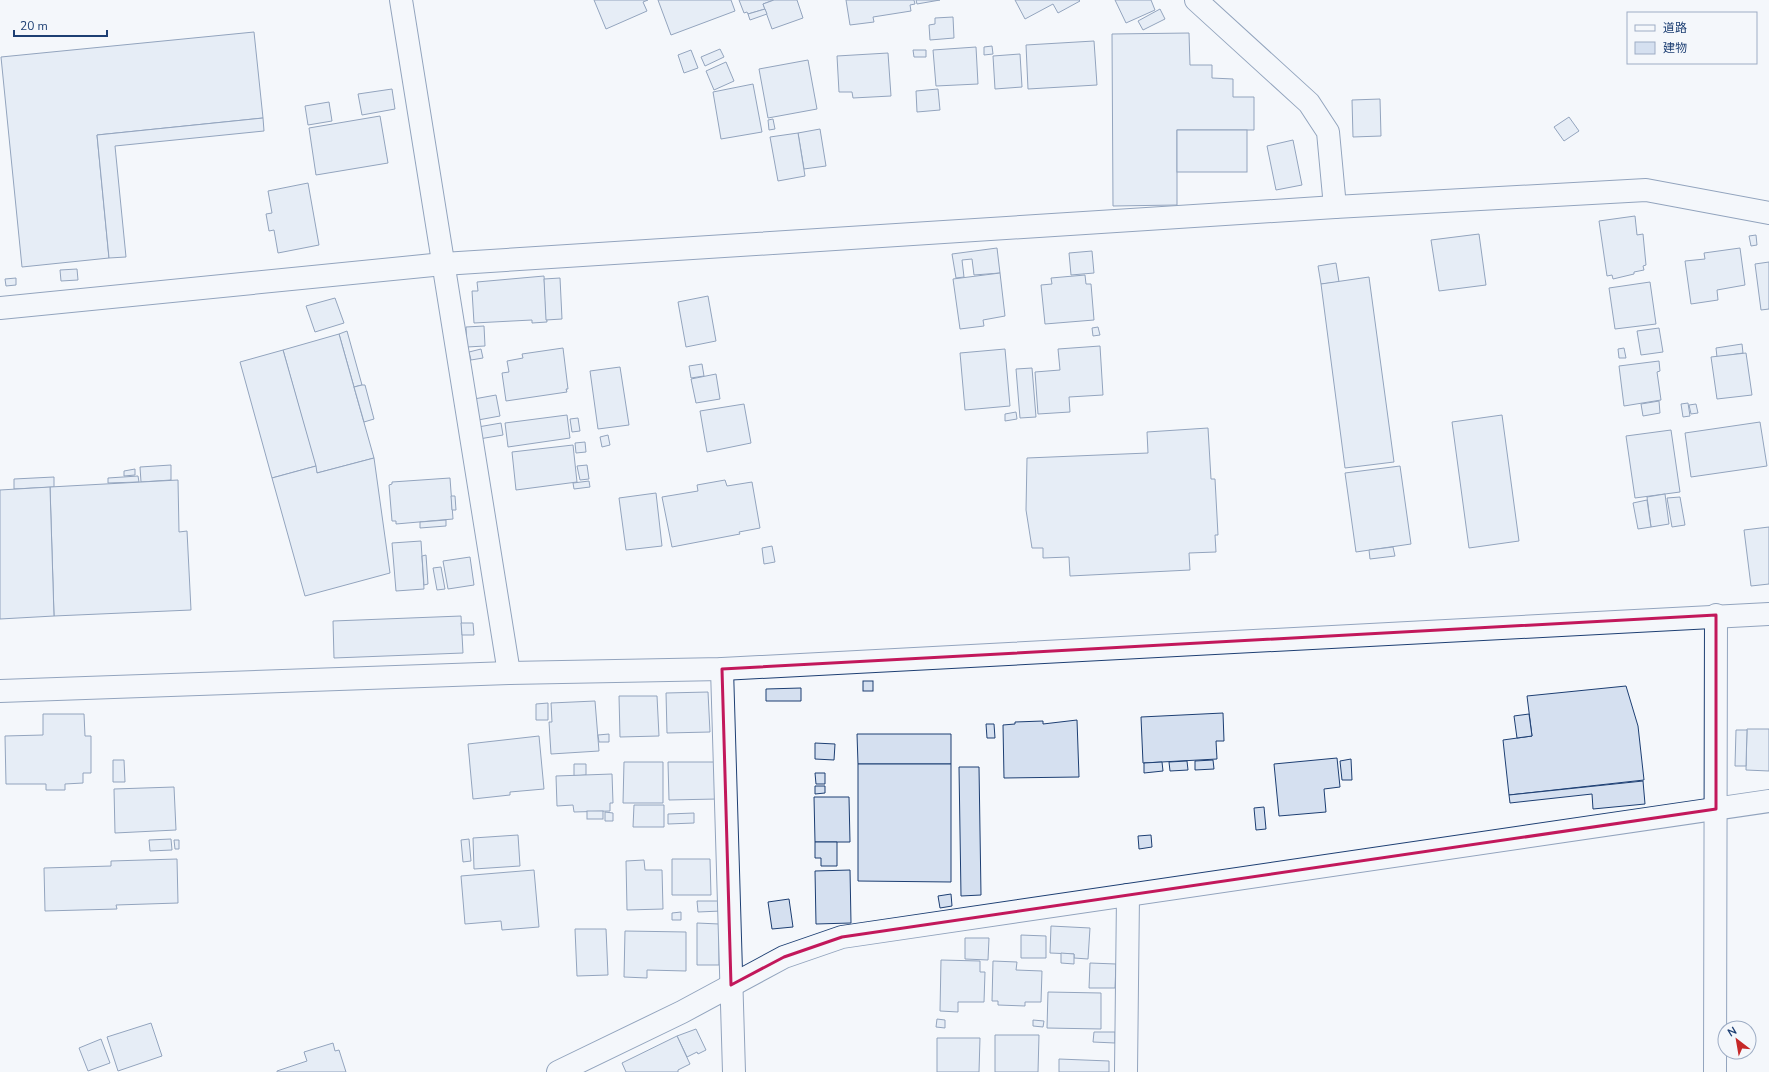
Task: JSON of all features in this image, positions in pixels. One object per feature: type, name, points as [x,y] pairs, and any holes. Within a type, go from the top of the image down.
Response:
[{"type":"street","points":[[401,0],[509,673]]},
{"type":"street","points":[[1196,0],[1309,103],[1328,132],[1335,207]]},
{"type":"street","points":[[0,308],[443,264],[1335,207],[1646,190],[1769,213]]},
{"type":"street","points":[[0,691],[509,673],[722,668],[1716,615],[1769,614]]},
{"type":"street","points":[[1715,1072],[1716,615]]},
{"type":"street","points":[[722,668],[734,1072]]},
{"type":"street","points":[[558,1072],[682,1012],[784,957],[842,937],[1769,801]]},
{"type":"street","points":[[1126,1072],[1128,895]]},
{"type":"highlighted area","points":[[1716,615],[1716,809],[842,937],[784,957],[731,985],[722,669]]},
{"type":"building","points":[[594,0],[648,0],[643,2],[647,11],[606,29]]},
{"type":"building","points":[[658,0],[731,0],[735,11],[671,35]]},
{"type":"building","points":[[739,0],[774,0],[763,4],[765,9],[748,14],[747,12],[744,13]]},
{"type":"building","points":[[774,0],[797,0],[803,18],[772,29],[763,4]]},
{"type":"building","points":[[846,0],[914,0],[915,4],[910,5],[911,11],[873,17],[874,22],[850,25]]},
{"type":"building","points":[[916,0],[940,0],[917,4]]},
{"type":"building","points":[[1015,0],[1080,1],[1058,13],[1053,4],[1025,19]]},
{"type":"building","points":[[1115,0],[1151,0],[1155,10],[1126,23]]},
{"type":"building","points":[[765,9],[767,14],[750,20],[748,14]]},
{"type":"building","points":[[1160,9],[1165,19],[1143,30],[1138,21]]},
{"type":"building","points":[[953,17],[954,38],[930,40],[929,25],[935,24],[935,18]]},
{"type":"building","points":[[254,32],[263,118],[97,135],[109,258],[22,267],[1,57]]},
{"type":"building","points":[[1189,33],[1190,65],[1212,65],[1212,78],[1233,79],[1233,97],[1254,97],[1254,130],[1177,130],[1177,205],[1113,206],[1112,34]]},
{"type":"building","points":[[1094,41],[1097,85],[1028,89],[1026,45]]},
{"type":"building","points":[[992,46],[993,54],[984,55],[984,47]]},
{"type":"building","points":[[976,47],[978,84],[936,86],[933,50]]},
{"type":"building","points":[[720,49],[724,57],[705,66],[701,57]]},
{"type":"building","points":[[691,50],[698,68],[684,73],[678,55]]},
{"type":"building","points":[[913,50],[926,50],[926,57],[914,57]]},
{"type":"building","points":[[888,53],[891,96],[853,98],[852,92],[839,92],[837,56]]},
{"type":"building","points":[[1020,54],[1022,87],[995,89],[993,56]]},
{"type":"building","points":[[808,60],[817,109],[768,118],[759,69]]},
{"type":"building","points":[[726,62],[734,81],[714,90],[706,71]]},
{"type":"building","points":[[753,84],[762,132],[721,139],[713,92]]},
{"type":"building","points":[[392,89],[395,109],[362,115],[358,94]]},
{"type":"building","points":[[938,89],[940,110],[917,112],[916,91]]},
{"type":"building","points":[[1380,99],[1381,136],[1353,137],[1352,100]]},
{"type":"building","points":[[329,102],[332,121],[308,125],[305,106]]},
{"type":"building","points":[[380,116],[388,163],[316,175],[309,128]]},
{"type":"building","points":[[1569,117],[1579,131],[1564,141],[1554,127]]},
{"type":"building","points":[[263,118],[264,131],[115,146],[126,257],[109,258],[97,135]]},
{"type":"building","points":[[773,119],[775,129],[769,130],[768,120]]},
{"type":"building","points":[[820,129],[826,166],[804,169],[798,133]]},
{"type":"building","points":[[1177,130],[1247,130],[1247,172],[1177,172]]},
{"type":"building","points":[[798,133],[805,176],[778,181],[770,137]]},
{"type":"building","points":[[1293,140],[1302,185],[1276,190],[1267,146]]},
{"type":"building","points":[[308,183],[319,245],[278,253],[274,230],[269,231],[266,214],[272,213],[268,191]]},
{"type":"building","points":[[1635,216],[1637,235],[1643,234],[1646,265],[1643,266],[1644,270],[1613,279],[1612,275],[1607,276],[1599,221]]},
{"type":"building","points":[[1479,234],[1486,285],[1439,291],[1431,240]]},
{"type":"building","points":[[1756,235],[1757,245],[1751,246],[1749,236]]},
{"type":"building","points":[[997,248],[1000,273],[974,275],[972,259],[962,260],[964,277],[956,278],[952,254]]},
{"type":"building","points":[[1740,248],[1745,285],[1717,290],[1718,300],[1691,304],[1685,261],[1705,259],[1704,253]]},
{"type":"building","points":[[1092,251],[1094,273],[1071,275],[1069,253]]},
{"type":"building","points":[[1769,262],[1769,309],[1761,310],[1755,264]]},
{"type":"building","points":[[1336,263],[1339,282],[1321,284],[1318,266]]},
{"type":"building","points":[[77,269],[78,280],[61,281],[60,270]]},
{"type":"building","points":[[1000,273],[1005,316],[983,320],[984,326],[960,329],[953,279]]},
{"type":"building","points":[[1085,275],[1086,284],[1091,284],[1094,320],[1045,324],[1041,285],[1052,284],[1051,278]]},
{"type":"building","points":[[544,276],[547,322],[532,323],[532,320],[474,323],[472,291],[478,291],[477,282]]},
{"type":"building","points":[[1369,277],[1394,462],[1345,468],[1321,284]]},
{"type":"building","points":[[16,278],[16,285],[6,286],[5,279]]},
{"type":"building","points":[[560,278],[562,319],[546,320],[544,279]]},
{"type":"building","points":[[1650,282],[1656,324],[1615,329],[1609,288]]},
{"type":"building","points":[[708,296],[716,341],[686,347],[678,302]]},
{"type":"building","points":[[335,298],[344,323],[315,332],[306,306]]},
{"type":"building","points":[[484,326],[485,346],[467,347],[466,327]]},
{"type":"building","points":[[1098,327],[1100,335],[1093,336],[1092,328]]},
{"type":"building","points":[[1659,328],[1663,352],[1641,355],[1637,331]]},
{"type":"building","points":[[347,331],[362,385],[354,387],[339,334]]},
{"type":"building","points":[[339,334],[374,458],[317,473],[283,350]]},
{"type":"building","points":[[1742,344],[1743,353],[1717,357],[1716,348]]},
{"type":"building","points":[[1100,346],[1103,395],[1069,397],[1070,412],[1038,414],[1035,372],[1060,370],[1058,349]]},
{"type":"building","points":[[563,348],[568,389],[566,389],[567,392],[506,401],[502,373],[509,372],[507,361],[523,358],[522,354]]},
{"type":"building","points":[[1624,348],[1626,358],[1619,358],[1618,349]]},
{"type":"building","points":[[481,349],[483,358],[471,360],[469,352]]},
{"type":"building","points":[[1005,349],[1010,406],[965,410],[960,353]]},
{"type":"building","points":[[283,350],[316,466],[272,478],[240,362]]},
{"type":"building","points":[[1746,353],[1752,395],[1717,399],[1711,357]]},
{"type":"building","points":[[1659,361],[1660,371],[1657,372],[1661,400],[1624,406],[1619,366]]},
{"type":"building","points":[[702,364],[704,376],[691,378],[689,366]]},
{"type":"building","points":[[620,367],[629,425],[598,429],[590,371]]},
{"type":"building","points":[[1032,368],[1036,417],[1020,418],[1016,369]]},
{"type":"building","points":[[716,374],[720,399],[696,403],[691,379]]},
{"type":"building","points":[[365,385],[374,419],[364,422],[354,387]]},
{"type":"building","points":[[496,395],[500,416],[478,420],[474,399]]},
{"type":"building","points":[[1659,401],[1660,413],[1643,416],[1641,404]]},
{"type":"building","points":[[1688,403],[1690,416],[1683,417],[1681,404]]},
{"type":"building","points":[[744,404],[751,443],[707,452],[700,411]]},
{"type":"building","points":[[1696,404],[1698,413],[1691,414],[1689,405]]},
{"type":"building","points":[[1016,412],[1017,419],[1005,421],[1005,414]]},
{"type":"building","points":[[567,415],[570,438],[508,447],[505,423]]},
{"type":"building","points":[[1502,415],[1519,541],[1469,548],[1452,422]]},
{"type":"building","points":[[578,418],[580,431],[572,432],[570,419]]},
{"type":"building","points":[[1760,422],[1767,466],[1691,477],[1685,433]]},
{"type":"building","points":[[501,423],[503,435],[479,439],[478,427]]},
{"type":"building","points":[[1208,428],[1211,479],[1215,479],[1218,535],[1215,535],[1216,552],[1189,553],[1190,570],[1070,576],[1069,557],[1043,558],[1043,548],[1032,548],[1026,510],[1027,458],[1148,453],[1147,432]]},
{"type":"building","points":[[1671,430],[1680,492],[1635,498],[1626,436]]},
{"type":"building","points":[[608,435],[610,445],[602,447],[600,437]]},
{"type":"building","points":[[585,442],[586,452],[576,453],[575,443]]},
{"type":"building","points":[[573,445],[577,482],[516,490],[512,452]]},
{"type":"building","points":[[374,458],[390,573],[305,596],[272,478],[316,466],[317,473]]},
{"type":"building","points":[[171,465],[171,480],[141,482],[140,467]]},
{"type":"building","points":[[587,465],[589,479],[580,480],[577,466]]},
{"type":"building","points":[[1400,466],[1411,544],[1356,552],[1345,473]]},
{"type":"building","points":[[135,469],[135,475],[124,476],[124,471]]},
{"type":"building","points":[[138,476],[139,482],[108,483],[108,478]]},
{"type":"building","points":[[54,477],[54,487],[14,489],[14,479]]},
{"type":"building","points":[[450,478],[453,519],[396,524],[396,521],[392,521],[389,485],[392,484],[392,482]]},
{"type":"building","points":[[178,480],[179,532],[187,531],[191,610],[54,616],[50,487]]},
{"type":"building","points":[[725,480],[727,486],[752,482],[760,528],[739,532],[740,534],[672,547],[662,497],[698,491],[697,485]]},
{"type":"building","points":[[589,481],[590,487],[574,489],[573,483]]},
{"type":"building","points":[[50,487],[54,616],[0,619],[0,490]]},
{"type":"building","points":[[656,493],[662,546],[626,550],[619,498]]},
{"type":"building","points":[[1665,494],[1669,524],[1651,527],[1647,497]]},
{"type":"building","points":[[451,496],[455,496],[456,510],[452,510]]},
{"type":"building","points":[[1680,497],[1685,525],[1672,527],[1667,498]]},
{"type":"building","points":[[1647,500],[1651,527],[1638,529],[1633,503]]},
{"type":"building","points":[[446,520],[446,526],[420,528],[420,522]]},
{"type":"building","points":[[1769,527],[1769,584],[1751,586],[1744,530]]},
{"type":"building","points":[[421,541],[424,589],[396,591],[392,543]]},
{"type":"building","points":[[772,546],[775,562],[764,564],[762,548]]},
{"type":"building","points":[[1393,547],[1395,556],[1370,559],[1369,550]]},
{"type":"building","points":[[426,555],[428,584],[424,585],[422,556]]},
{"type":"building","points":[[470,557],[474,585],[448,589],[443,561]]},
{"type":"building","points":[[441,567],[445,589],[437,590],[433,568]]},
{"type":"building","points":[[461,616],[463,653],[334,658],[333,621]]},
{"type":"building","points":[[461,623],[473,623],[474,635],[462,635]]},
{"type":"building","points":[[863,681],[873,681],[873,691],[863,691]]},
{"type":"building","points":[[1626,686],[1638,726],[1644,780],[1509,795],[1503,740],[1532,736],[1527,696]]},
{"type":"building","points":[[801,688],[801,701],[766,701],[766,689]]},
{"type":"building","points":[[708,692],[710,732],[667,733],[666,693]]},
{"type":"building","points":[[619,696],[657,696],[659,736],[620,737]]},
{"type":"building","points":[[595,701],[599,751],[551,754],[549,722],[552,722],[551,703]]},
{"type":"building","points":[[548,703],[548,720],[536,720],[536,704]]},
{"type":"building","points":[[1223,713],[1224,741],[1216,741],[1217,759],[1143,763],[1141,717]]},
{"type":"building","points":[[43,714],[84,714],[85,736],[91,736],[91,773],[83,773],[83,783],[65,784],[65,790],[46,790],[46,784],[6,784],[5,736],[43,735]]},
{"type":"building","points":[[1529,714],[1532,736],[1517,738],[1514,716]]},
{"type":"building","points":[[1077,720],[1079,777],[1004,778],[1003,725],[1015,724],[1015,722],[1043,721],[1043,724]]},
{"type":"building","points":[[986,724],[994,724],[995,738],[987,738]]},
{"type":"building","points":[[1747,729],[1769,729],[1769,771],[1746,770]]},
{"type":"building","points":[[1736,730],[1747,730],[1746,766],[1735,766]]},
{"type":"building","points":[[609,734],[609,742],[599,742],[598,735]]},
{"type":"building","points":[[857,734],[951,734],[951,764],[858,764]]},
{"type":"building","points":[[539,736],[544,789],[510,792],[510,795],[473,799],[468,744]]},
{"type":"building","points":[[815,743],[835,744],[834,760],[815,759]]},
{"type":"building","points":[[1337,758],[1340,787],[1324,789],[1326,812],[1279,816],[1274,764]]},
{"type":"building","points":[[1351,759],[1352,780],[1342,780],[1340,761]]},
{"type":"building","points":[[113,760],[124,760],[125,782],[113,782]]},
{"type":"building","points":[[1213,760],[1214,769],[1195,770],[1195,761]]},
{"type":"building","points":[[1187,761],[1188,770],[1170,771],[1169,762]]},
{"type":"building","points":[[624,762],[663,762],[663,803],[623,803]]},
{"type":"building","points":[[668,762],[717,762],[717,799],[669,800]]},
{"type":"building","points":[[1162,762],[1163,771],[1144,773],[1144,763]]},
{"type":"building","points":[[574,764],[586,764],[586,775],[574,776]]},
{"type":"building","points":[[858,764],[951,764],[951,882],[858,881]]},
{"type":"building","points":[[959,767],[979,767],[981,895],[961,896]]},
{"type":"building","points":[[815,773],[825,773],[825,784],[816,784]]},
{"type":"building","points":[[612,774],[613,803],[610,803],[610,811],[574,812],[573,805],[557,806],[556,776]]},
{"type":"building","points":[[1643,781],[1645,804],[1593,809],[1592,794],[1510,803],[1509,795]]},
{"type":"building","points":[[815,786],[825,786],[825,793],[815,794]]},
{"type":"building","points":[[174,787],[176,830],[115,833],[114,789]]},
{"type":"building","points":[[814,797],[849,797],[850,842],[815,842]]},
{"type":"building","points":[[634,805],[664,805],[664,827],[633,827]]},
{"type":"building","points":[[1264,807],[1266,829],[1256,830],[1254,808]]},
{"type":"building","points":[[587,811],[603,811],[603,819],[587,819]]},
{"type":"building","points":[[605,812],[613,813],[613,821],[605,821]]},
{"type":"building","points":[[694,813],[694,823],[668,824],[668,814]]},
{"type":"building","points":[[518,835],[520,866],[474,869],[473,838]]},
{"type":"building","points":[[1151,835],[1152,847],[1139,849],[1138,836]]},
{"type":"building","points":[[171,839],[172,850],[150,851],[149,840]]},
{"type":"building","points":[[469,839],[471,861],[463,862],[461,840]]},
{"type":"building","points":[[174,840],[179,840],[179,849],[175,849]]},
{"type":"building","points":[[815,842],[837,842],[837,866],[821,866],[821,858],[815,858]]},
{"type":"building","points":[[177,859],[178,903],[116,905],[117,909],[45,911],[44,868],[111,866],[111,861]]},
{"type":"building","points":[[672,859],[710,859],[711,895],[672,895]]},
{"type":"building","points":[[644,860],[645,870],[662,870],[663,909],[627,910],[626,861]]},
{"type":"building","points":[[534,870],[539,927],[502,930],[501,921],[465,924],[461,876]]},
{"type":"building","points":[[850,870],[851,923],[816,924],[815,871]]},
{"type":"building","points":[[951,894],[952,906],[940,908],[938,896]]},
{"type":"building","points":[[789,899],[793,927],[772,929],[768,902]]},
{"type":"building","points":[[697,901],[720,901],[721,911],[698,912]]},
{"type":"building","points":[[681,912],[681,920],[672,920],[672,913]]},
{"type":"building","points":[[697,923],[719,924],[719,965],[697,965]]},
{"type":"building","points":[[1051,926],[1090,928],[1088,959],[1074,958],[1074,954],[1050,953]]},
{"type":"building","points":[[575,929],[606,929],[608,975],[577,976]]},
{"type":"building","points":[[625,931],[686,932],[686,971],[647,970],[647,978],[624,977]]},
{"type":"building","points":[[1021,935],[1046,936],[1046,958],[1021,958]]},
{"type":"building","points":[[965,938],[989,938],[988,960],[965,959]]},
{"type":"building","points":[[1061,953],[1074,954],[1074,964],[1061,963]]},
{"type":"building","points":[[941,960],[980,961],[980,972],[985,972],[984,1002],[958,1002],[958,1012],[940,1011]]},
{"type":"building","points":[[993,961],[1017,962],[1016,970],[1042,971],[1041,1002],[1025,1002],[1025,1006],[998,1005],[998,1001],[992,1001]]},
{"type":"building","points":[[1090,963],[1116,964],[1115,988],[1089,988]]},
{"type":"building","points":[[1048,992],[1101,993],[1101,1029],[1047,1028]]},
{"type":"building","points":[[937,1019],[945,1020],[945,1028],[936,1027]]},
{"type":"building","points":[[1033,1020],[1044,1021],[1043,1027],[1033,1026]]},
{"type":"building","points":[[151,1023],[162,1056],[118,1071],[107,1037]]},
{"type":"building","points":[[696,1029],[706,1050],[698,1054],[697,1052],[687,1057],[677,1036]]},
{"type":"building","points":[[1094,1032],[1115,1032],[1115,1043],[1093,1042]]},
{"type":"building","points":[[995,1035],[1039,1035],[1038,1072],[995,1072]]},
{"type":"building","points":[[677,1036],[690,1064],[678,1070],[678,1072],[626,1072],[622,1063]]},
{"type":"building","points":[[937,1038],[980,1038],[979,1072],[937,1072]]},
{"type":"building","points":[[101,1039],[110,1063],[88,1071],[79,1048]]},
{"type":"building","points":[[333,1043],[335,1051],[339,1050],[346,1072],[277,1072],[307,1061],[304,1052]]},
{"type":"building","points":[[1059,1059],[1109,1061],[1109,1072],[1059,1072]]}]
